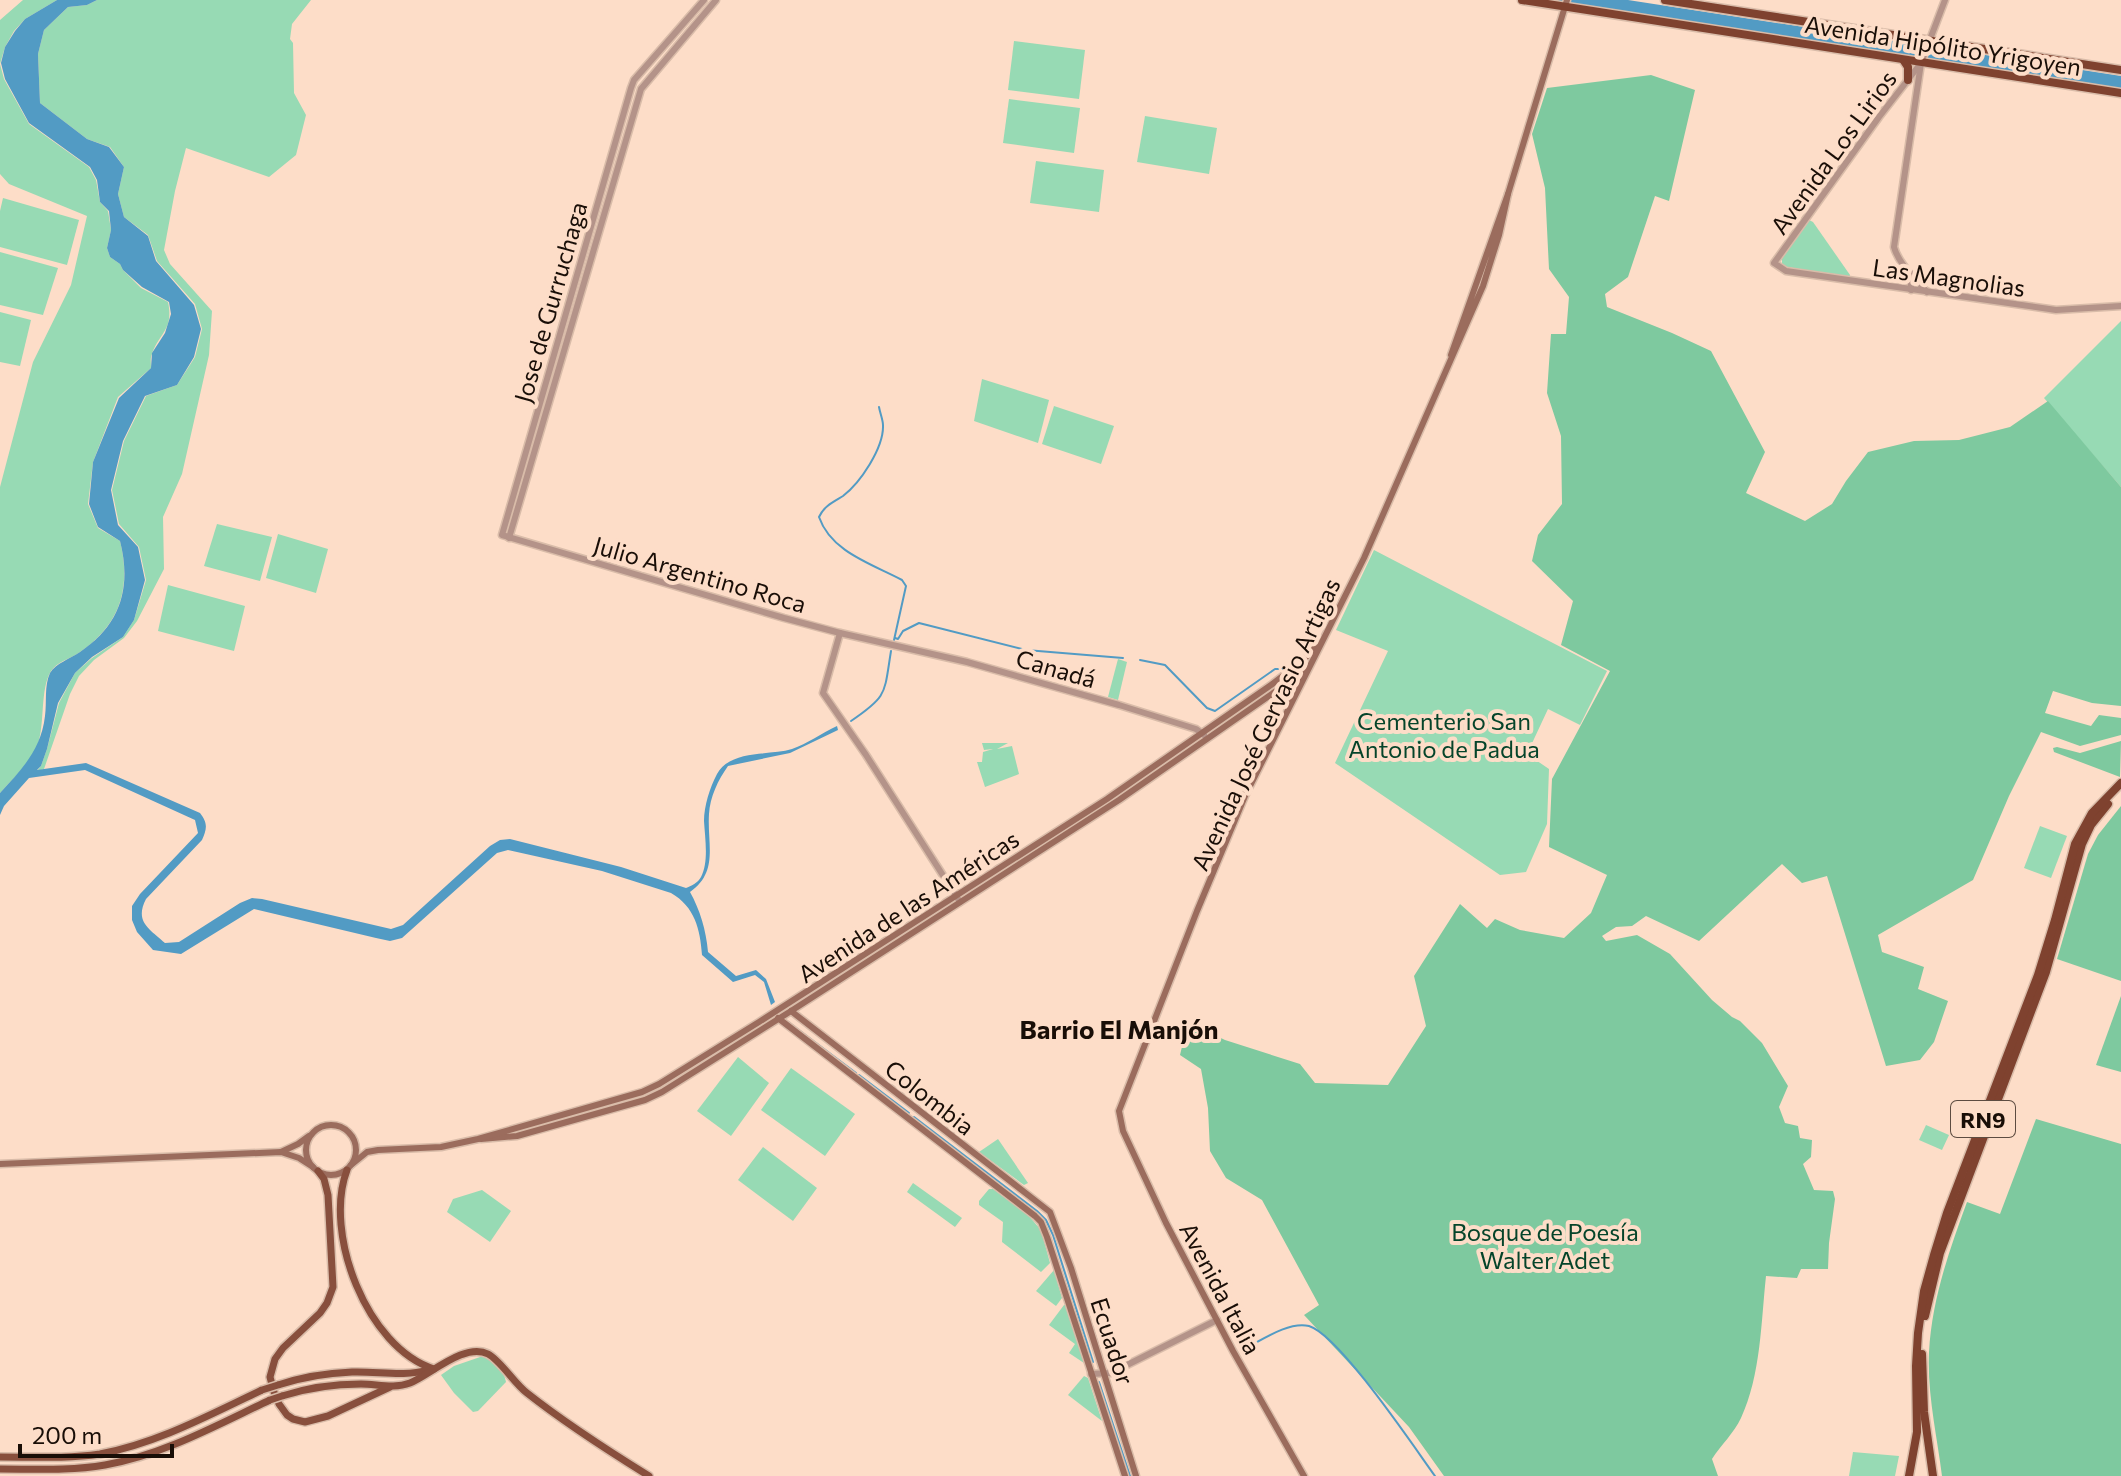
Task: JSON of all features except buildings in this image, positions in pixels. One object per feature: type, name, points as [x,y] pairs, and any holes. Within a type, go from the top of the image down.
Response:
[{"type":"highway","name":"Avenida Hipólito Yrigoyen","points":[[1522,0],[1566,4],[2121,93]]},
{"type":"highway","name":"Avenida Hipólito Yrigoyen","points":[[1665,0],[2121,70]]},
{"type":"highway","points":[[1903,60],[1908,67],[1908,80]]},
{"type":"highway","name":"RN9","points":[[1909,1476],[1917,1432],[1918,1333],[1924,1291],[1934,1255],[1947,1213],[2038,975],[2075,844],[2092,813],[2121,783]]},
{"type":"highway","name":"RN9","points":[[1933,1476],[1924,1412],[1922,1359],[1925,1315],[1934,1274],[2042,984],[2082,844],[2091,825],[2121,789]]},
{"type":"main road","name":"Avenida José Gervasio Artigas","points":[[1119,1111],[1236,817],[1364,558],[1487,275],[1508,194],[1566,4]]},
{"type":"main road","name":"Avenida de las Américas","points":[[1205,736],[1301,662],[1324,639]]},
{"type":"main road","name":"Avenida de las Américas","points":[[378,1150],[430,1148],[478,1139],[649,1089],[772,1014],[788,1008],[1308,669]]},
{"type":"main road","name":"Avenida de las Américas","points":[[478,1139],[517,1136],[652,1097],[779,1019],[788,1008]]},
{"type":"main road","name":"Colombia","points":[[788,1008],[969,1151],[1045,1206],[1053,1217]]},
{"type":"main road","points":[[772,1014],[779,1019]]},
{"type":"main road","name":"Ecuador","points":[[779,1019],[1041,1222],[1125,1476]]},
{"type":"main road","name":"Avenida Italia","points":[[1119,1111],[1121,1126],[1148,1185],[1217,1320],[1304,1476]]},
{"type":"main road","points":[[281,1152],[324,1125],[331,1124],[344,1127],[364,1146],[378,1150]]},
{"type":"main road","points":[[312,1132],[306,1154],[324,1179],[328,1195],[333,1287],[320,1313],[275,1359],[270,1377],[279,1404],[287,1415],[299,1422],[311,1422],[393,1386],[411,1382],[454,1358],[480,1352],[492,1356],[518,1386],[546,1408],[649,1476]]},
{"type":"main road","points":[[354,1137],[357,1151],[341,1195],[341,1216],[356,1287],[366,1306],[394,1342],[418,1363],[434,1369]]},
{"type":"main road","points":[[0,1164],[281,1152],[333,1175],[349,1168],[362,1155],[378,1150]]},
{"type":"main road","name":"Ecuador","points":[[1053,1217],[1136,1476]]},
{"type":"main road","points":[[0,1457],[75,1457],[127,1448],[154,1440],[262,1390],[312,1376],[353,1372],[408,1374],[434,1369]]},
{"type":"main road","points":[[0,1469],[88,1467],[133,1459],[173,1445],[282,1396],[326,1386],[393,1386]]},
{"type":"street","name":"Jose de Gurruchaga","points":[[506,537],[641,89],[716,0]]},
{"type":"street","points":[[1927,292],[1895,253],[1894,247],[1921,63],[1945,0]]},
{"type":"street","name":"Jose de Gurruchaga","points":[[506,537],[634,80],[704,1]]},
{"type":"street","name":"Avenida Los Lirios","points":[[1774,263],[1921,63]]},
{"type":"street","name":"Las Magnolias","points":[[1774,263],[1786,271],[2060,311],[2121,306]]},
{"type":"street","points":[[1910,273],[1911,290]]},
{"type":"street","name":"Julio Argentino Roca","points":[[506,537],[890,645]]},
{"type":"street","points":[[840,633],[823,693],[958,899]]},
{"type":"street","name":"Canadá","points":[[890,645],[967,662],[1119,705],[1205,736]]},
{"type":"street","points":[[1091,1374],[1105,1375],[1217,1320]]},
{"type":"green space","points":[[23,0],[57,0],[25,19],[14,31],[0,64],[0,20]]},
{"type":"green space","points":[[97,0],[311,0],[292,24],[290,39],[293,43],[294,93],[306,115],[296,155],[269,177],[186,148],[164,250],[170,264],[212,311],[209,355],[182,474],[163,517],[164,569],[137,621],[124,638],[94,660],[79,676],[44,769],[37,771],[47,749],[59,703],[75,673],[123,637],[134,620],[146,580],[139,547],[119,524],[112,490],[124,441],[146,396],[177,385],[195,357],[202,329],[195,304],[157,261],[148,235],[124,217],[118,194],[124,167],[110,147],[87,139],[40,103],[38,54],[44,30],[68,7],[87,5]]},
{"type":"green space","points":[[1014,41],[1085,50],[1079,99],[1008,90]]},
{"type":"green space","points":[[0,64],[4,79],[29,124],[89,167],[96,180],[100,202],[108,211],[111,230],[107,248],[110,257],[141,288],[168,302],[169,319],[151,356],[151,368],[118,397],[93,462],[88,504],[98,528],[120,541],[124,575],[119,605],[103,632],[51,671],[45,687],[38,744],[27,763],[0,793],[0,487],[33,362],[71,285],[87,216],[9,184],[0,174]]},
{"type":"green space","name":"Bosque de Poesía Walter Adet","points":[[1651,75],[1695,90],[1669,201],[1655,196],[1628,277],[1605,294],[1607,307],[1711,351],[1765,452],[1746,493],[1805,521],[1832,504],[1868,452],[1914,441],[1959,440],[2010,427],[2048,401],[2121,487],[2121,706],[2092,703],[2053,691],[2045,713],[2091,726],[2099,715],[2121,718],[2121,735],[2080,746],[2041,732],[1973,880],[1878,935],[1882,952],[1924,967],[1918,989],[1948,1001],[1934,1042],[1920,1060],[1886,1066],[1827,876],[1802,883],[1782,864],[1699,941],[1646,916],[1632,926],[1616,927],[1602,936],[1606,941],[1637,935],[1670,954],[1712,1000],[1762,1043],[1788,1086],[1779,1107],[1785,1123],[1798,1126],[1800,1138],[1812,1140],[1811,1157],[1803,1164],[1814,1190],[1833,1191],[1835,1199],[1828,1269],[1801,1269],[1797,1278],[1766,1276],[1753,1384],[1738,1423],[1712,1459],[1718,1476],[1444,1476],[1409,1427],[1304,1315],[1319,1305],[1262,1200],[1226,1178],[1210,1151],[1208,1108],[1201,1069],[1180,1055],[1188,1022],[1225,1040],[1300,1064],[1315,1083],[1388,1085],[1426,1026],[1414,976],[1460,904],[1487,928],[1495,919],[1520,930],[1564,938],[1591,913],[1607,875],[1549,847],[1552,779],[1610,671],[1561,645],[1573,601],[1532,561],[1538,535],[1562,504],[1561,436],[1547,393],[1551,334],[1566,334],[1569,297],[1549,269],[1545,188],[1532,134],[1547,88]]},
{"type":"green space","points":[[1009,99],[1080,108],[1074,153],[1003,143]]},
{"type":"green space","points":[[1145,116],[1217,128],[1209,174],[1137,162]]},
{"type":"green space","points":[[1036,161],[1104,170],[1099,212],[1030,203]]},
{"type":"green space","points":[[3,198],[79,220],[67,265],[0,247]]},
{"type":"green space","points":[[1809,220],[1850,275],[1849,278],[1782,266],[1782,258]]},
{"type":"green space","points":[[0,252],[58,268],[43,315],[0,305]]},
{"type":"green space","points":[[0,312],[31,320],[20,366],[0,362]]},
{"type":"green space","points":[[2121,321],[2121,487],[2044,398]]},
{"type":"green space","points":[[982,379],[1049,400],[1038,443],[974,421]]},
{"type":"green space","points":[[1054,406],[1114,426],[1101,464],[1042,444]]},
{"type":"green space","points":[[217,524],[272,537],[260,581],[204,566]]},
{"type":"green space","points":[[278,534],[328,549],[316,593],[266,578]]},
{"type":"green space","name":"Cementerio San Antonio de Padua","points":[[1374,550],[1607,671],[1580,725],[1548,709],[1527,754],[1549,769],[1547,824],[1526,872],[1500,875],[1335,763],[1388,651],[1336,630]]},
{"type":"green space","points":[[168,585],[245,606],[234,651],[158,631]]},
{"type":"green space","points":[[1118,659],[1127,662],[1118,700],[1108,697]]},
{"type":"green space","points":[[2121,741],[2120,777],[2054,752],[2053,748],[2080,753]]},
{"type":"green space","points":[[982,743],[1008,743],[997,749],[1012,746],[1019,774],[985,787],[977,762],[982,762],[983,752],[993,749],[984,750]]},
{"type":"green space","points":[[2121,806],[2121,981],[2057,959],[2088,854],[2098,835]]},
{"type":"green space","points":[[2040,826],[2067,836],[2051,878],[2024,868]]},
{"type":"green space","points":[[2121,996],[2121,1072],[2096,1065]]},
{"type":"green space","points":[[738,1057],[769,1083],[731,1136],[697,1111]]},
{"type":"green space","points":[[791,1068],[855,1114],[825,1156],[761,1110]]},
{"type":"green space","points":[[2036,1119],[2121,1144],[2121,1476],[1942,1476],[1931,1399],[1929,1352],[1942,1276],[1967,1202],[2000,1214]]},
{"type":"green space","points":[[1926,1125],[1949,1135],[1942,1150],[1919,1140]]},
{"type":"green space","points":[[998,1139],[1028,1183],[1024,1185],[979,1152]]},
{"type":"green space","points":[[763,1147],[817,1188],[793,1221],[738,1180]]},
{"type":"green space","points":[[913,1183],[962,1218],[955,1227],[907,1192]]},
{"type":"green space","points":[[989,1189],[1028,1215],[1041,1230],[1050,1263],[1041,1272],[1002,1242],[1003,1222],[979,1205]]},
{"type":"green space","points":[[482,1190],[511,1211],[490,1242],[447,1212],[453,1199]]},
{"type":"green space","points":[[1054,1270],[1062,1298],[1056,1306],[1036,1291]]},
{"type":"green space","points":[[1064,1305],[1084,1363],[1069,1353],[1075,1344],[1049,1325]]},
{"type":"green space","points":[[483,1356],[498,1366],[506,1382],[478,1411],[473,1412],[441,1375],[454,1366]]},
{"type":"green space","points":[[1084,1376],[1088,1378],[1102,1421],[1068,1395]]},
{"type":"green space","points":[[1853,1452],[1899,1456],[1895,1476],[1849,1476]]},
{"type":"water","points":[[57,0],[97,0],[87,5],[68,7],[44,30],[38,54],[40,103],[87,139],[109,147],[124,167],[118,194],[124,217],[148,236],[156,261],[194,305],[201,329],[194,357],[177,385],[145,396],[123,441],[111,490],[118,525],[138,547],[145,580],[134,620],[123,637],[92,657],[75,673],[58,703],[47,749],[37,770],[86,763],[203,817],[206,826],[202,840],[146,899],[142,914],[145,924],[165,943],[179,942],[252,898],[391,929],[403,925],[490,846],[510,839],[621,867],[686,888],[698,881],[703,871],[706,857],[705,809],[712,785],[723,766],[741,757],[792,749],[837,726],[838,730],[790,753],[728,766],[711,801],[708,866],[705,876],[690,892],[702,920],[708,952],[736,976],[756,970],[766,979],[775,1002],[771,1005],[764,982],[755,975],[733,982],[702,955],[700,936],[691,912],[671,893],[602,871],[508,850],[497,853],[402,938],[390,941],[254,909],[181,954],[153,950],[137,932],[132,920],[132,906],[198,833],[195,820],[85,770],[29,778],[4,806],[0,815],[0,793],[35,749],[43,728],[50,673],[94,641],[105,630],[120,604],[124,574],[120,541],[98,527],[89,504],[93,462],[119,398],[151,368],[152,353],[165,333],[171,314],[169,302],[142,287],[110,257],[107,248],[111,230],[109,211],[100,202],[97,180],[90,167],[29,123],[5,79],[1,63],[5,47],[15,31],[25,19]]},
{"type":"water","points":[[1552,0],[1628,0],[2121,76],[2121,89]]},
{"type":"waterway","points":[[879,407],[882,434],[870,464],[857,483],[826,507],[819,517],[825,529],[843,548],[902,580],[906,586],[894,640]]},
{"type":"waterway","points":[[895,638],[898,639],[903,631],[919,623],[1026,650],[1123,658]]},
{"type":"waterway","points":[[851,721],[872,706],[882,693],[891,651]]},
{"type":"waterway","points":[[1140,660],[1165,665],[1207,708],[1215,711],[1275,669],[1282,669]]},
{"type":"waterway","points":[[788,1022],[856,1073]]},
{"type":"waterway","points":[[859,1075],[909,1113]]},
{"type":"waterway","points":[[914,1117],[1046,1220],[1093,1362]]},
{"type":"waterway","points":[[1246,1348],[1294,1326],[1309,1326],[1322,1334],[1357,1370],[1435,1476]]},
{"type":"waterway","points":[[1099,1382],[1130,1476]]},
{"type":"district","name":"Barrio El Manjón","points":[[1119,1028]]}]
